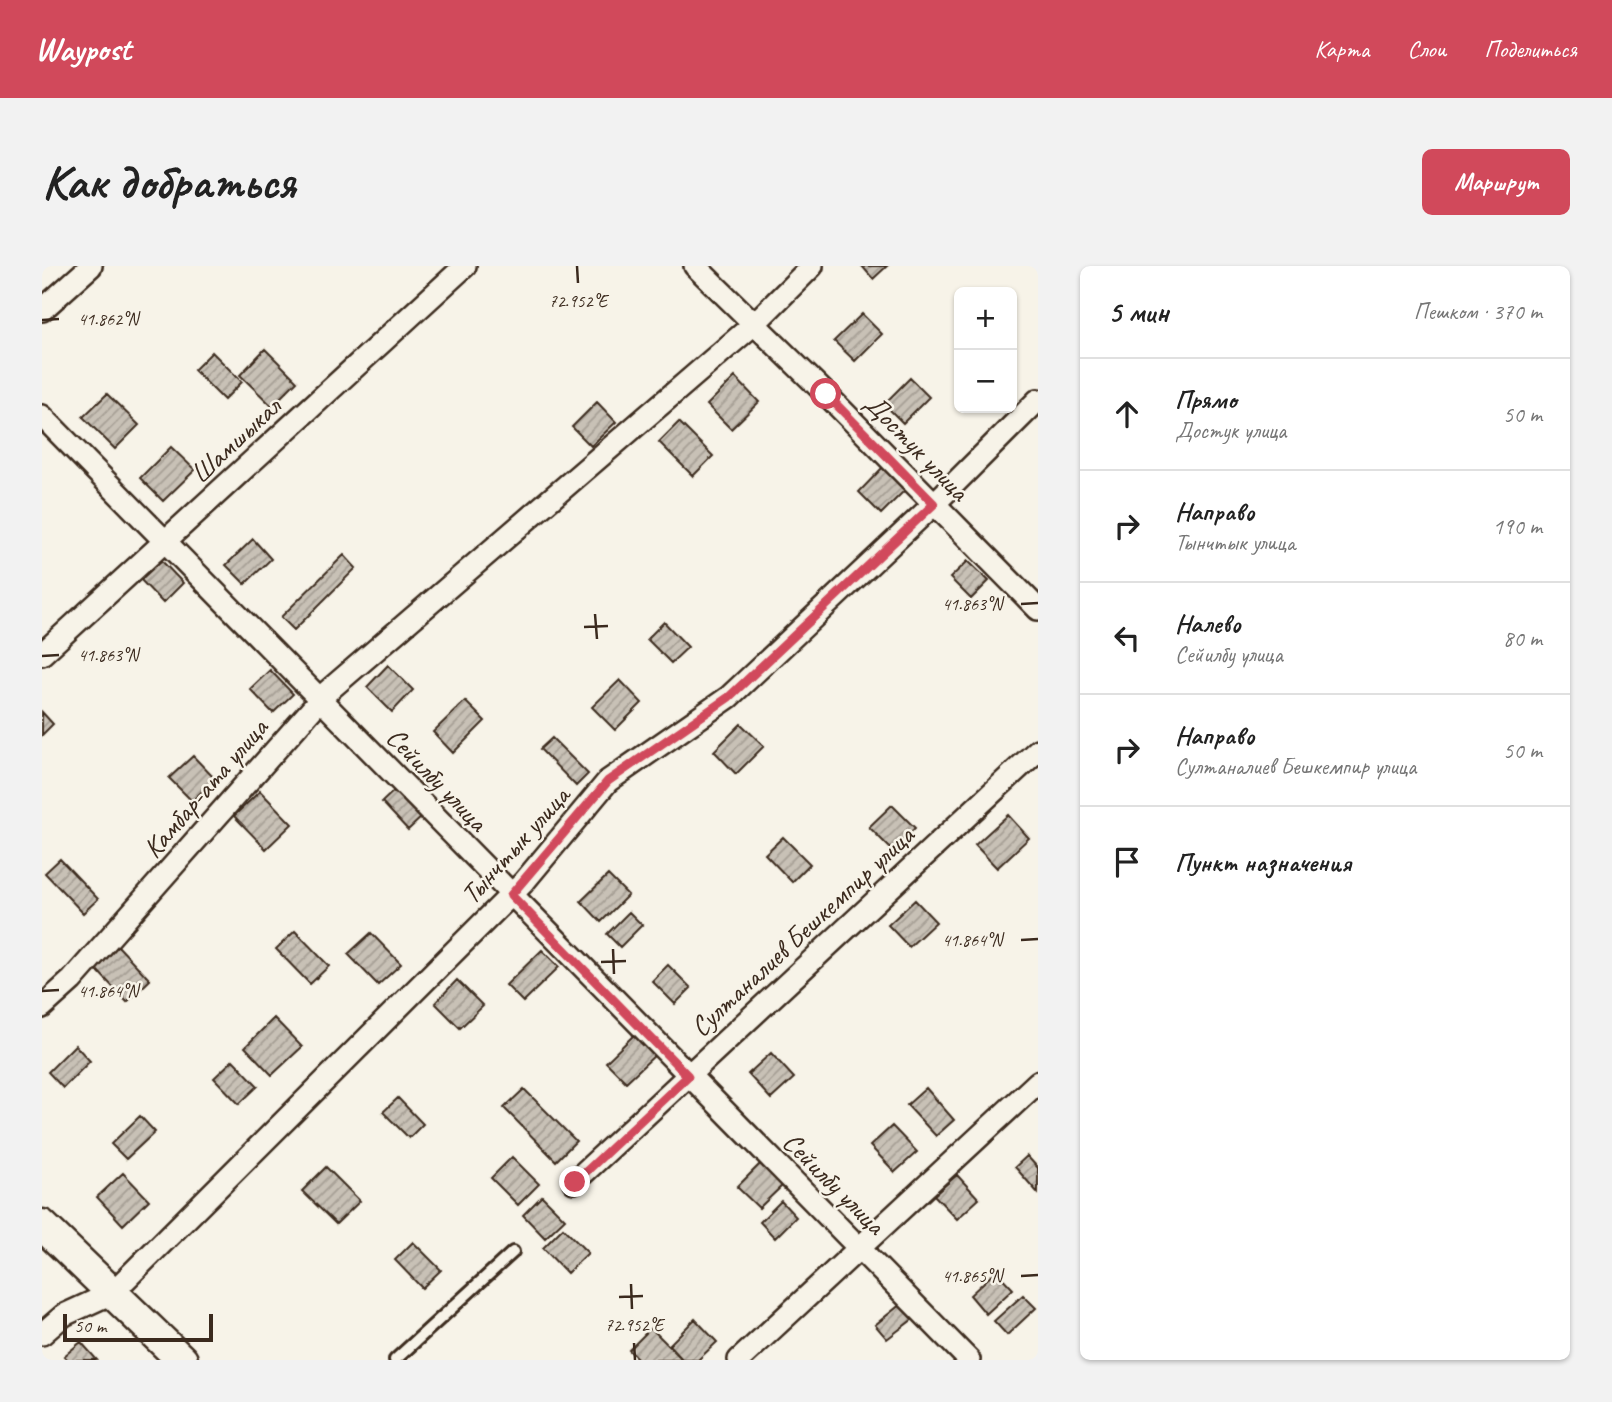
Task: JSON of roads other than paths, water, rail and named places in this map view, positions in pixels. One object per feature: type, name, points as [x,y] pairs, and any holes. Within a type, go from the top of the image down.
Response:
[{"type":"street","points":[[42,310],[91,266]]},
{"type":"street","name":"Шамшыкал","points":[[42,654],[465,266]]},
{"type":"street","name":"Достук улица","points":[[695,266],[1038,610]]},
{"type":"street","name":"Камбар-ата улица","points":[[42,1007],[72,980],[320,700],[754,324],[812,266]]},
{"type":"street","name":"Тынчтык улица","points":[[42,1334],[64,1315],[112,1293],[511,895],[608,781],[729,697],[934,504],[1038,400]]},
{"type":"street","name":"Сейилбу улица","points":[[42,416],[969,1360]]},
{"type":"street","name":"Султаналиев Бешкемпир улица","points":[[575,1182],[1038,750]]},
{"type":"street","points":[[739,1360],[1038,1082]]},
{"type":"street","points":[[42,1225],[182,1360]]},
{"type":"lane","points":[[395,1360],[513,1252]]}]
